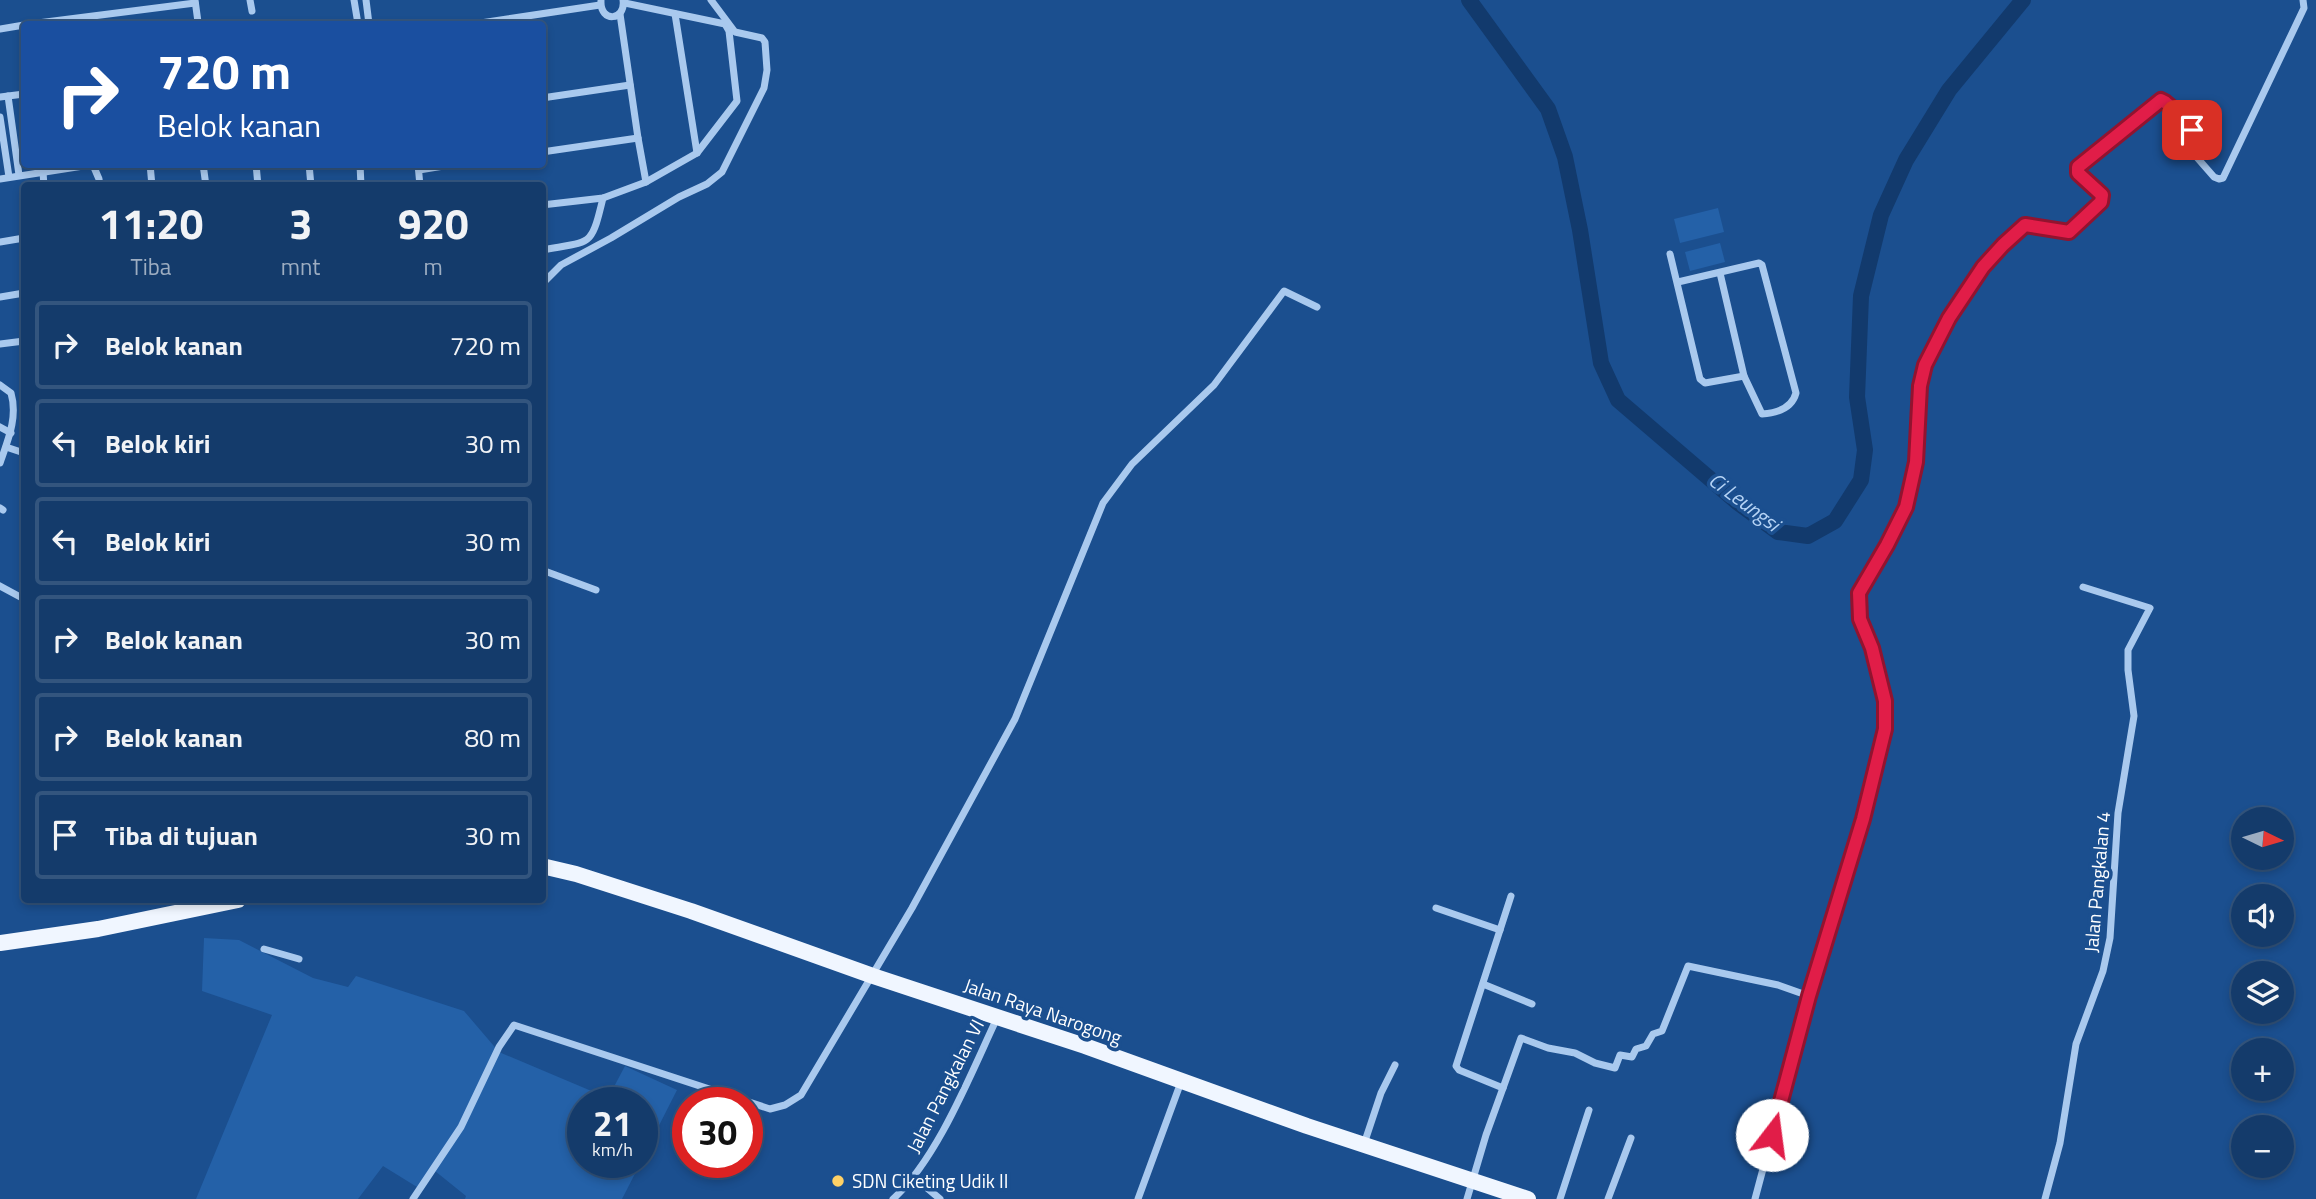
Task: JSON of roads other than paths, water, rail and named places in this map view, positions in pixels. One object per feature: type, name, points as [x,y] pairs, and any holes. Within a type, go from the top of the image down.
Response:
[{"type":"main road","name":"Jalan Raya Narogong","points":[[546,867],[665,903],[1364,1145],[1528,1199]]},
{"type":"main road","points":[[0,943],[98,929],[224,903]]},
{"type":"street","points":[[250,0],[252,11]]},
{"type":"street","points":[[355,0],[358,21]]},
{"type":"street","points":[[366,0],[369,21]]},
{"type":"street","points":[[667,0],[697,153]]},
{"type":"street","points":[[546,280],[561,265],[679,197],[707,184],[722,172],[764,88],[767,70],[765,42],[762,38],[735,32],[711,0]]},
{"type":"street","points":[[1755,1199],[1809,996],[1863,819],[1885,729],[1885,701],[1872,648],[1860,619],[1859,593],[1906,507],[1916,462],[1920,386],[1925,365],[1975,278],[2003,245],[2025,225],[2069,232],[2101,202],[2102,195],[2078,173],[2078,167],[2159,101],[2165,102],[2192,125],[2186,144],[2214,177],[2223,178],[2304,8],[2303,0]]},
{"type":"street","points":[[77,21],[195,1],[198,21]]},
{"type":"street","points":[[491,21],[601,2],[603,12],[608,16],[620,14]]},
{"type":"street","points":[[546,205],[603,198],[646,182],[697,153],[737,102],[729,32],[722,22],[624,2],[620,14],[646,182]]},
{"type":"street","points":[[0,29],[21,26]]},
{"type":"street","points":[[546,97],[630,85]]},
{"type":"street","points":[[4,97],[19,176]]},
{"type":"street","points":[[0,117],[9,177]]},
{"type":"street","points":[[546,151],[638,138]]},
{"type":"street","points":[[0,179],[73,168]]},
{"type":"street","points":[[43,172],[44,182]]},
{"type":"street","points":[[546,249],[589,239],[595,232],[603,198]]},
{"type":"street","points":[[0,242],[21,238]]},
{"type":"street","points":[[1670,254],[1700,379],[1705,383],[1744,376]]},
{"type":"street","points":[[1678,282],[1759,263],[1763,266],[1796,393],[1794,401],[1788,407],[1762,414],[1744,376],[1720,273]]},
{"type":"street","points":[[413,1199],[461,1127],[499,1047],[514,1025],[770,1109],[785,1105],[801,1095],[873,976],[1015,719],[1103,503],[1132,464],[1214,385],[1284,291],[1317,306]]},
{"type":"street","points":[[0,297],[21,294]]},
{"type":"street","points":[[0,344],[21,341]]},
{"type":"street","points":[[0,385],[12,393],[13,400],[11,433],[0,463]]},
{"type":"street","points":[[0,427],[11,433]]},
{"type":"street","points":[[5,447],[21,452]]},
{"type":"street","points":[[546,571],[596,590]]},
{"type":"street","points":[[0,586],[21,595]]},
{"type":"street","name":"Jalan Pangkalan 4","points":[[2045,1199],[2060,1143],[2076,1044],[2104,971],[2110,938],[2118,813],[2134,716],[2128,650],[2150,608],[2083,587]]},
{"type":"street","points":[[1503,1088],[1456,1068],[1511,896]]},
{"type":"street","points":[[1436,908],[1500,930]]},
{"type":"street","points":[[264,949],[299,959]]},
{"type":"street","points":[[1467,1199],[1521,1038],[1548,1048],[1575,1052],[1595,1063],[1615,1068],[1620,1055],[1632,1057],[1636,1049],[1646,1046],[1653,1034],[1662,1031],[1688,966],[1778,985],[1809,996]]},
{"type":"street","points":[[1483,984],[1532,1004]]},
{"type":"street","name":"Jalan Pangkalan VI","points":[[893,1199],[921,1167],[959,1098],[998,1017]]},
{"type":"street","points":[[1364,1145],[1381,1093],[1395,1065]]},
{"type":"street","points":[[1138,1199],[1181,1082]]},
{"type":"street","points":[[1560,1199],[1590,1110]]},
{"type":"street","points":[[1608,1199],[1632,1138]]},
{"type":"street","points":[[1142,1159],[1151,1161]]},
{"type":"street","points":[[914,1177],[940,1199]]},
{"type":"waterway","name":"Ci Leungsi","points":[[1469,0],[1548,109],[1565,157],[1580,230],[1601,363],[1618,400],[1737,502],[1778,532],[1808,536],[1835,521],[1861,480],[1865,450],[1857,397],[1861,296],[1881,215],[1906,160],[1949,90],[2023,0]]},
{"type":"place","name":"SDN Ciketing Udik II","points":[[838,1181]]}]
